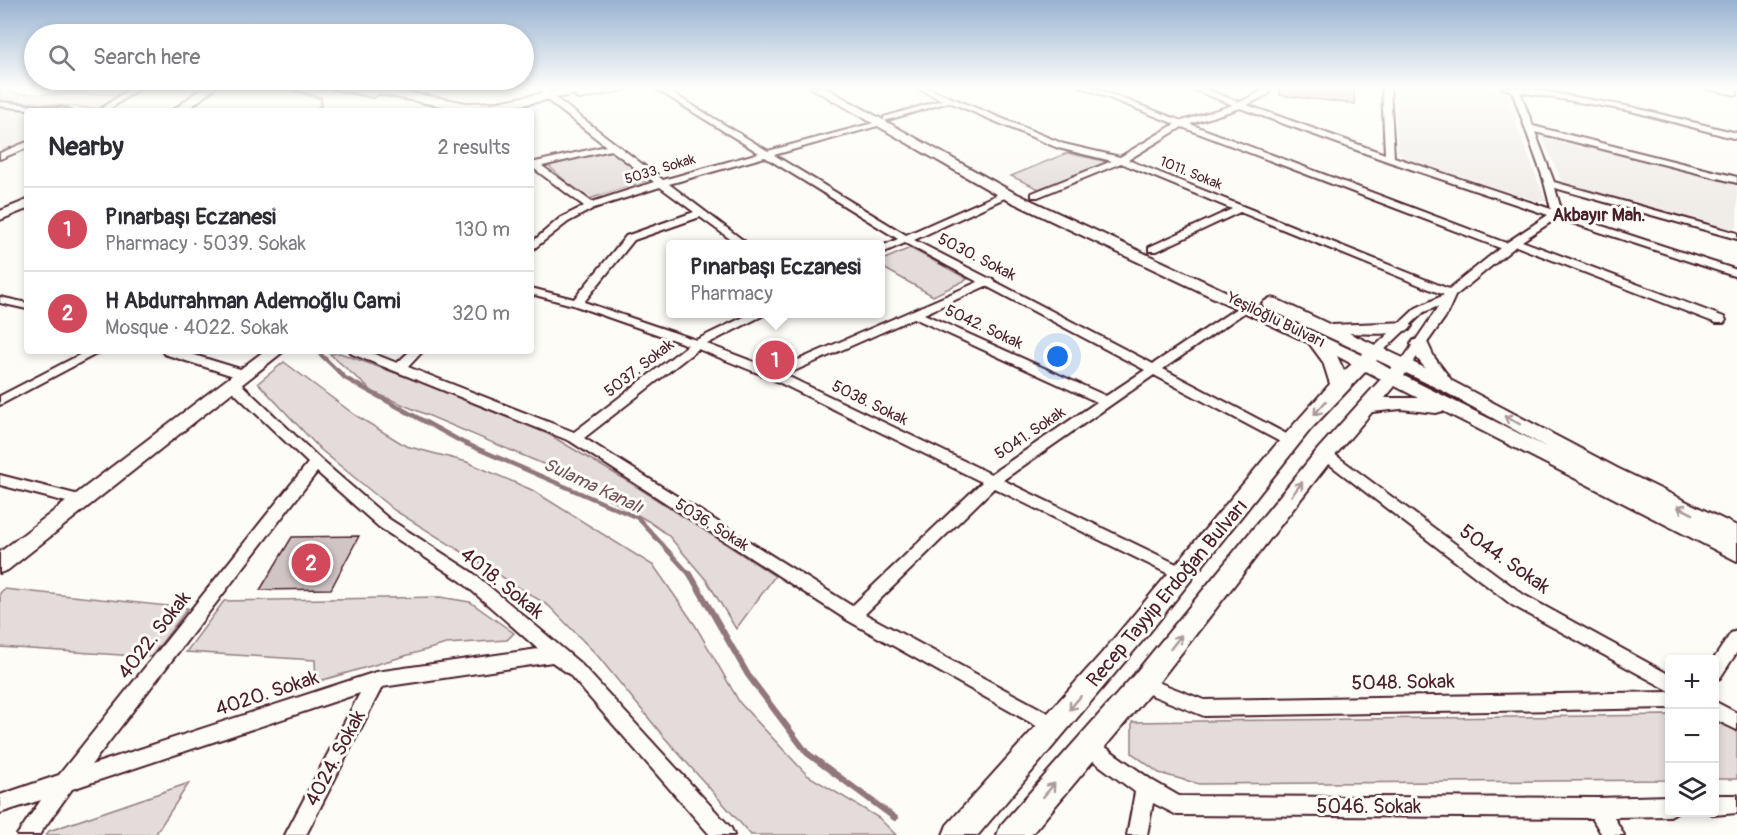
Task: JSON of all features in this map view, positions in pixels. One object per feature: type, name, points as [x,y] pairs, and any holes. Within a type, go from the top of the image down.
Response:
[{"type":"main road","name":"Yeşiloğlu Bulvarı","points":[[891,126],[1006,194],[1247,306],[1321,333]]},
{"type":"main road","name":"Yeşiloğlu Bulvarı","points":[[893,126],[1153,249],[1369,357],[1399,371],[1452,388],[1610,473],[1737,536]]},
{"type":"main road","points":[[0,206],[24,196]]},
{"type":"main road","points":[[0,216],[24,205]]},
{"type":"main road","points":[[1340,385],[1321,333],[1403,326]]},
{"type":"main road","points":[[1420,344],[1426,358],[1452,388]]},
{"type":"main road","points":[[0,564],[271,354]]},
{"type":"main road","name":"Recep Tayyip Erdoğan Bulvarı","points":[[958,835],[1056,727],[1290,442],[1340,385],[1369,357]]},
{"type":"main road","name":"Yeşiloğlu Bulvarı","points":[[1399,371],[1461,412],[1737,553]]},
{"type":"main road","name":"Recep Tayyip Erdoğan Bulvarı","points":[[1012,835],[1087,745],[1142,684],[1325,454],[1399,371]]},
{"type":"main road","points":[[1365,408],[1386,402],[1411,402],[1461,412]]},
{"type":"street","points":[[587,126],[699,214],[737,240]]},
{"type":"street","name":"5030. Sokak","points":[[719,126],[905,239],[989,281],[1290,442]]},
{"type":"street","name":"5033. Sokak","points":[[534,245],[564,220],[591,206],[662,183],[865,126]]},
{"type":"street","name":"1011. Sokak","points":[[1012,126],[1061,146],[1122,160],[1448,296]]},
{"type":"street","points":[[1035,195],[1122,160],[1178,126]]},
{"type":"street","points":[[1186,126],[1720,320]]},
{"type":"street","points":[[1298,126],[1390,159],[1737,274]]},
{"type":"street","points":[[1387,126],[1390,159]]},
{"type":"street","points":[[1698,126],[1737,136]]},
{"type":"street","points":[[1530,128],[1550,184],[1557,213]]},
{"type":"street","points":[[1530,128],[1737,180]]},
{"type":"street","points":[[0,156],[24,146]]},
{"type":"street","points":[[534,166],[613,147]]},
{"type":"street","points":[[534,167],[591,206]]},
{"type":"street","points":[[1550,184],[1737,236]]},
{"type":"street","points":[[885,249],[1006,194]]},
{"type":"street","points":[[1153,249],[1241,208]]},
{"type":"street","points":[[1369,357],[1420,310],[1448,296],[1511,244],[1557,213]]},
{"type":"street","points":[[577,303],[630,238],[699,214]]},
{"type":"street","points":[[775,375],[989,281]]},
{"type":"street","name":"5038. Sokak","points":[[534,292],[577,303],[775,375],[1183,574]]},
{"type":"street","points":[[1399,371],[1440,316],[1448,296]]},
{"type":"street","points":[[0,300],[24,305]]},
{"type":"street","name":"5041. Sokak","points":[[854,615],[993,480],[1247,306]]},
{"type":"street","name":"5042. Sokak","points":[[912,313],[1107,402]]},
{"type":"street","name":"5037. Sokak","points":[[575,438],[697,345],[750,318]]},
{"type":"street","points":[[0,401],[90,354]]},
{"type":"street","points":[[176,354],[239,379]]},
{"type":"street","name":"5036. Sokak","points":[[364,354],[575,438],[854,615],[1056,727]]},
{"type":"street","points":[[400,367],[414,354]]},
{"type":"street","name":"4018. Sokak","points":[[239,379],[316,463],[384,523],[467,578],[575,669],[724,835]]},
{"type":"street","name":"5044. Sokak","points":[[1325,454],[1518,600],[1665,681]]},
{"type":"street","name":"4022. Sokak","points":[[27,835],[65,783],[316,463]]},
{"type":"street","points":[[0,480],[82,501]]},
{"type":"street","points":[[1719,665],[1737,638]]},
{"type":"street","name":"4020. Sokak","points":[[0,804],[376,680],[555,654]]},
{"type":"street","name":"4024. Sokak","points":[[295,835],[376,680]]},
{"type":"street","name":"5048. Sokak","points":[[1142,684],[1204,708],[1665,700]]},
{"type":"street","points":[[1719,713],[1737,722]]},
{"type":"street","name":"5046. Sokak","points":[[1087,745],[1146,789],[1177,805],[1597,808],[1665,806]]},
{"type":"street","points":[[1137,835],[1146,789]]},
{"type":"street","points":[[1719,805],[1737,804]]},
{"type":"street","points":[[1597,808],[1614,835]]},
{"type":"shaded area","points":[[0,126],[24,126],[24,143],[0,153]]},
{"type":"shaded area","points":[[1397,126],[1517,126],[1546,201],[1537,201],[1403,157],[1397,151]]},
{"type":"shaded area","points":[[1542,136],[1551,136],[1727,179],[1737,184],[1737,227],[1726,229],[1562,182]]},
{"type":"shaded area","points":[[611,149],[648,180],[586,200],[549,166]]},
{"type":"shaded area","points":[[1067,153],[1108,162],[1039,189],[1011,176]]},
{"type":"shaded area","points":[[910,248],[968,279],[933,296],[885,269],[885,259]]},
{"type":"shaded area","points":[[330,354],[343,354],[428,385],[548,434],[634,485],[775,576],[736,629],[707,581],[668,535],[648,521],[562,472],[373,392]]},
{"type":"shaded area","points":[[284,362],[355,415],[406,446],[467,462],[532,490],[654,566],[695,625],[740,703],[807,775],[879,818],[896,835],[751,835],[664,737],[597,655],[549,606],[394,510],[321,450],[258,383]]},
{"type":"shaded area","points":[[4,589],[188,608],[151,657],[0,647],[0,593]]},
{"type":"shaded area","points":[[440,597],[470,602],[514,633],[507,640],[446,644],[316,682],[315,660],[186,652],[224,601]]},
{"type":"shaded area","points":[[1665,715],[1665,780],[1199,784],[1159,773],[1132,753],[1132,722]]},
{"type":"shaded area","points":[[1719,720],[1737,731],[1737,779],[1719,779]]},
{"type":"shaded area","points":[[189,783],[155,835],[46,835],[49,831]]},
{"type":"building","points":[[359,536],[331,589],[260,590],[292,537]]},
{"type":"waterway","name":"Sulama Kanalı","points":[[320,354],[339,372]]},
{"type":"waterway","name":"Sulama Kanalı","points":[[339,372],[345,378],[462,442],[638,518],[691,576]]},
{"type":"waterway","name":"Sulama Kanalı","points":[[690,574],[748,675],[807,753],[895,818]]},
{"type":"place","name":"Pınarbaşı Eczanesi","points":[[775,360]]},
{"type":"place","name":"H Abdurrahman Ademoğlu Cami","points":[[311,563]]},
{"type":"district","name":"Akbayır Mah.","points":[[1599,215]]}]
